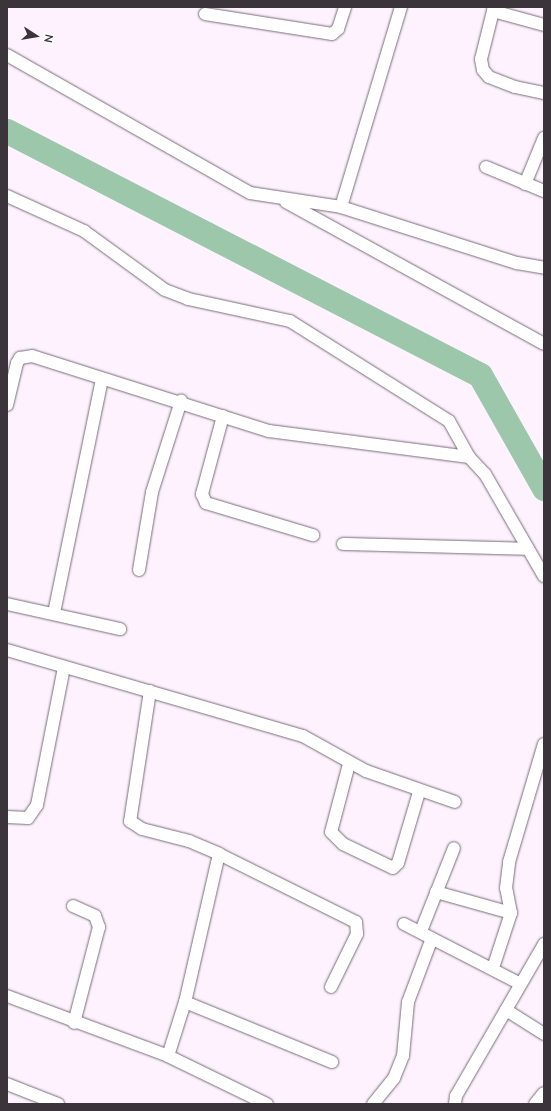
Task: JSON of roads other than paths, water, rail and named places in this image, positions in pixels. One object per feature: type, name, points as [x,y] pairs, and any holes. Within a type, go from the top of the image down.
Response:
[{"type":"street","points":[[205,14],[332,34],[338,29],[344,7]]},
{"type":"street","points":[[341,207],[401,7]]},
{"type":"street","points":[[544,25],[493,9],[481,59],[483,70],[490,77],[515,87],[544,93]]},
{"type":"street","points":[[7,55],[228,183],[281,200],[544,344]]},
{"type":"street","points":[[525,184],[544,138]]},
{"type":"street","points":[[486,167],[544,191]]},
{"type":"street","points":[[7,196],[84,231],[165,290],[188,299],[290,321],[449,421],[469,457],[485,474],[544,576]]},
{"type":"street","points":[[281,200],[341,207],[517,263],[544,268]]},
{"type":"street","points":[[7,405],[17,363],[26,356],[102,380],[181,401],[269,431],[469,457]]},
{"type":"street","points":[[54,613],[102,380]]},
{"type":"street","points":[[139,570],[152,492],[181,401]]},
{"type":"street","points":[[223,416],[202,494],[206,503],[313,535]]},
{"type":"street","points":[[343,544],[528,549]]},
{"type":"street","points":[[7,604],[54,613],[120,629]]},
{"type":"street","points":[[7,650],[303,736],[349,764],[419,792],[455,802]]},
{"type":"street","points":[[7,817],[28,818],[37,806],[64,667]]},
{"type":"street","points":[[150,691],[130,821],[142,829],[189,841],[219,854],[356,922],[357,934],[331,987]]},
{"type":"street","points":[[493,968],[511,913],[506,888],[508,862],[538,786],[544,744]]},
{"type":"street","points":[[349,764],[331,832],[343,844],[393,868],[398,863],[419,792]]},
{"type":"street","points":[[421,931],[454,848]]},
{"type":"street","points":[[168,1056],[185,1002],[219,854]]},
{"type":"street","points":[[436,892],[511,913]]},
{"type":"street","points":[[73,906],[95,916],[99,927],[74,1023]]},
{"type":"street","points":[[404,924],[421,931],[519,983]]},
{"type":"street","points":[[373,1104],[394,1078],[403,1056],[408,1002],[432,938]]},
{"type":"street","points":[[455,1104],[519,983],[544,944]]},
{"type":"street","points":[[7,996],[74,1023],[168,1056],[267,1104]]},
{"type":"street","points":[[185,1002],[332,1062]]},
{"type":"street","points":[[506,1010],[544,1034]]},
{"type":"street","points":[[7,1084],[58,1104]]},
{"type":"street","points":[[535,1104],[544,1093]]},
{"type":"waterway","points":[[7,131],[480,375],[544,488]]}]
